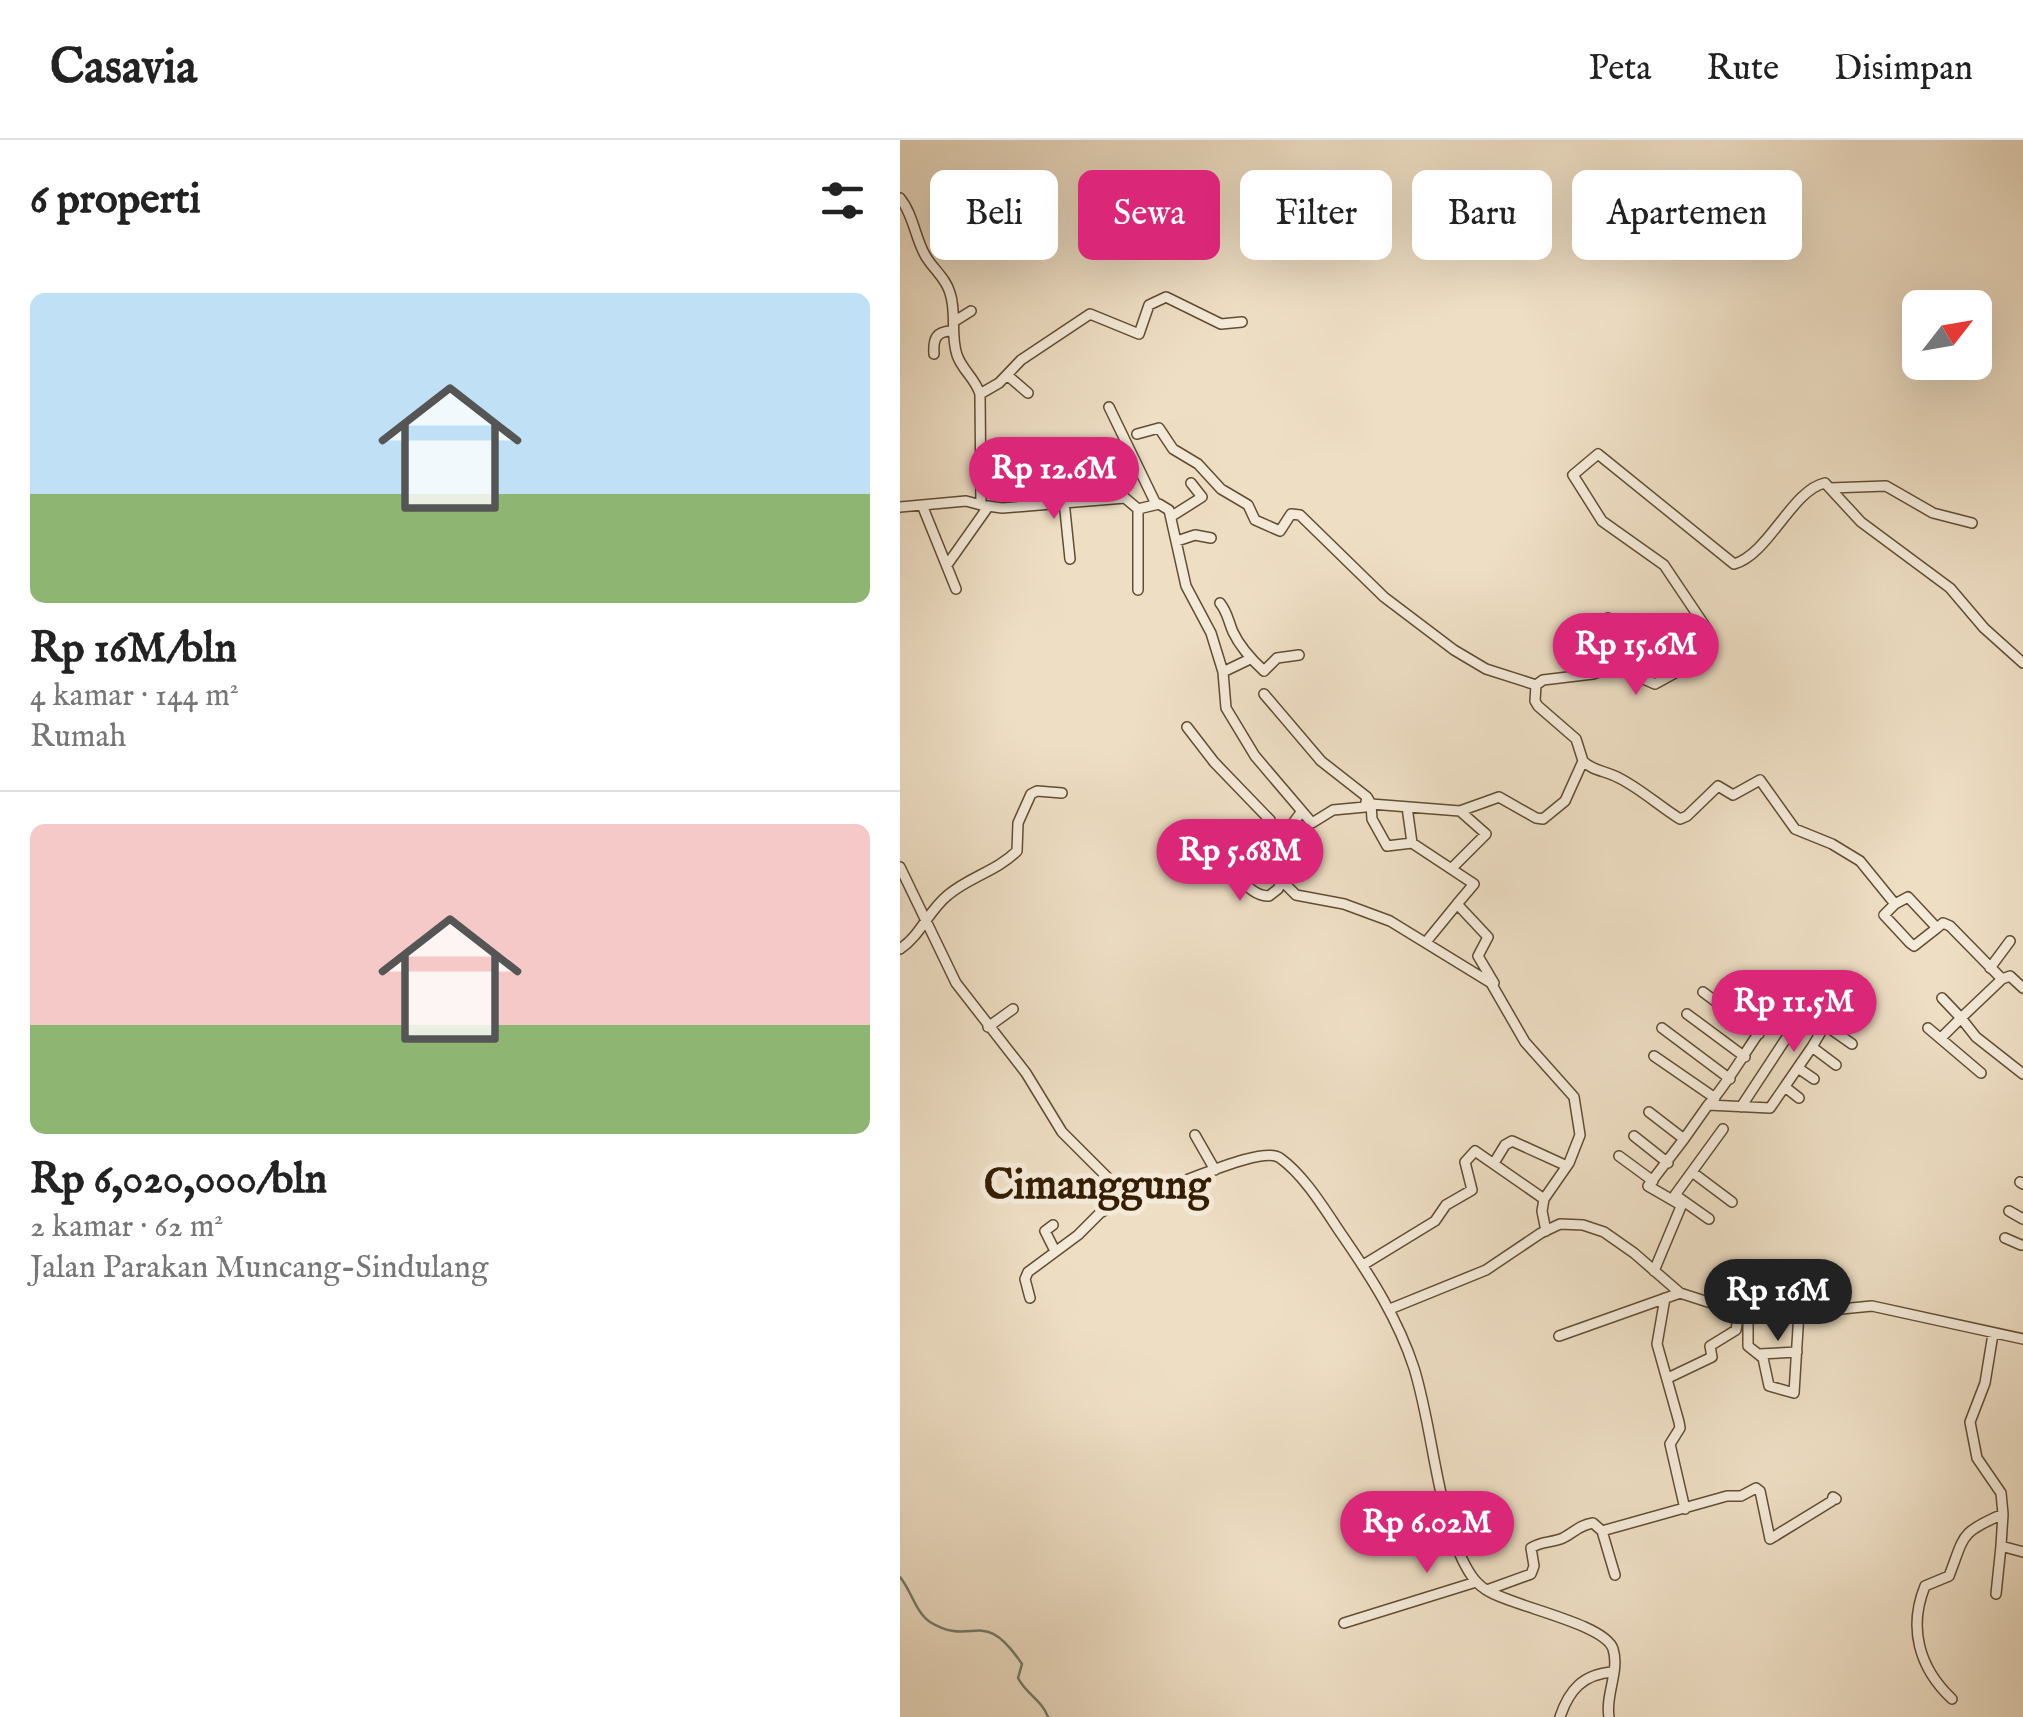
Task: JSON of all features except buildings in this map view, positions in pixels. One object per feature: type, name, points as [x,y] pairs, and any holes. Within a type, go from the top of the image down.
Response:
[{"type":"street","points":[[900,198],[924,254],[935,264],[950,290],[952,329],[962,366],[974,378],[980,394],[985,507],[945,561]]},
{"type":"street","points":[[980,394],[1021,360],[1090,314],[1139,334],[1149,305],[1166,297],[1221,324],[1242,322]]},
{"type":"street","points":[[934,354],[933,340],[952,329],[970,311]]},
{"type":"street","points":[[1007,375],[1028,394]]},
{"type":"street","points":[[1109,407],[1156,504]]},
{"type":"street","points":[[1138,434],[1159,428],[1174,448],[1198,464],[1221,489],[1248,505],[1256,520],[1269,528],[1279,532],[1291,514],[1300,514],[1368,583],[1438,639],[1486,669],[1536,685]]},
{"type":"street","points":[[1112,455],[1108,477],[1138,509]]},
{"type":"street","points":[[1536,685],[1543,680],[1620,667],[1654,684],[1684,668],[1706,626],[1664,566],[1602,521],[1574,478],[1575,472],[1596,455],[1602,455],[1734,564],[1740,563],[1818,484],[1825,482],[1861,522],[1950,588],[1984,628],[2023,663]]},
{"type":"street","points":[[1172,516],[1202,497],[1191,482]]},
{"type":"street","points":[[1830,488],[1886,486],[1922,508],[1972,523]]},
{"type":"street","points":[[900,507],[966,501],[985,507],[1124,498]]},
{"type":"street","points":[[1064,501],[1070,559]]},
{"type":"street","points":[[1138,509],[1156,504],[1167,507],[1172,516],[1186,586],[1211,633],[1223,672],[1226,708],[1236,728],[1302,812],[1312,823],[1334,810],[1365,806],[1369,801]]},
{"type":"street","points":[[922,505],[956,589]]},
{"type":"street","points":[[1138,509],[1138,590]]},
{"type":"street","points":[[1177,541],[1195,534],[1210,538]]},
{"type":"street","points":[[1220,602],[1250,659],[1266,672],[1277,658],[1299,656]]},
{"type":"street","points":[[1593,674],[1609,618],[1694,655]]},
{"type":"street","points":[[1223,672],[1250,659]]},
{"type":"street","points":[[1536,685],[1538,706],[1576,738],[1586,766],[1615,775],[1680,819],[1718,786],[1732,795],[1760,780],[1794,829],[1832,844],[1860,861],[1895,904]]},
{"type":"street","points":[[1264,694],[1320,760],[1369,801],[1460,811],[1499,797],[1536,818],[1546,818],[1565,801],[1583,761]]},
{"type":"street","points":[[1186,726],[1236,788],[1270,820],[1276,846],[1273,870],[1296,894],[1363,910],[1390,921],[1496,988]]},
{"type":"street","points":[[900,949],[917,936],[925,919],[961,885],[1012,856],[1018,848],[1021,814],[1031,794],[1062,792]]},
{"type":"street","points":[[1369,801],[1372,818],[1387,846],[1412,843],[1474,884],[1426,942]]},
{"type":"street","points":[[1406,806],[1412,843]]},
{"type":"street","points":[[1452,868],[1486,834],[1460,811]]},
{"type":"street","points":[[1276,846],[1302,812]]},
{"type":"street","points":[[1221,834],[1229,861],[1256,894],[1269,896],[1278,890],[1282,880]]},
{"type":"street","points":[[900,867],[956,983],[1026,1072],[1062,1132],[1128,1198]]},
{"type":"street","points":[[1936,928],[1908,896],[1884,915],[1914,946],[1943,923],[1950,926],[2002,979]]},
{"type":"street","points":[[1457,904],[1488,937],[1478,956],[1525,1042],[1574,1097],[1580,1135],[1567,1166],[1544,1200],[1546,1230]]},
{"type":"street","points":[[1990,968],[2010,941]]},
{"type":"street","points":[[1941,1038],[2002,979],[2010,976],[2021,981]]},
{"type":"street","points":[[1654,1056],[1711,1102],[1770,1108],[1812,1047],[1840,993],[1821,980]]},
{"type":"street","points":[[1722,1006],[1739,982]]},
{"type":"street","points":[[1765,988],[1782,1002]]},
{"type":"street","points":[[1704,992],[1759,1034]]},
{"type":"street","points":[[1709,1219],[1648,1186],[1730,1080],[1782,1002],[1797,998],[1852,1044]]},
{"type":"street","points":[[1942,998],[1976,1036],[2023,1074]]},
{"type":"street","points":[[1741,1020],[1753,1003]]},
{"type":"street","points":[[1741,1107],[1808,1005]]},
{"type":"street","points":[[988,1027],[1014,1009]]},
{"type":"street","points":[[1687,1014],[1745,1057]]},
{"type":"street","points":[[1662,1028],[1730,1080]]},
{"type":"street","points":[[1928,1028],[1981,1073]]},
{"type":"street","points":[[1812,1047],[1836,1065]]},
{"type":"street","points":[[1798,1068],[1814,1079]]},
{"type":"street","points":[[1785,1087],[1799,1098]]},
{"type":"street","points":[[1649,1112],[1684,1139]]},
{"type":"street","points":[[1683,1203],[1675,1195],[1723,1129]]},
{"type":"street","points":[[1195,1135],[1215,1170]]},
{"type":"street","points":[[1634,1136],[1668,1162]]},
{"type":"street","points":[[1494,1162],[1504,1145],[1512,1140],[1567,1166]]},
{"type":"street","points":[[1363,1264],[1436,1221],[1446,1206],[1472,1190],[1465,1162],[1473,1152],[1479,1151],[1544,1200]]},
{"type":"street","points":[[1620,1156],[1653,1181]]},
{"type":"street","points":[[1030,1298],[1025,1275],[1100,1213],[1128,1198],[1174,1186],[1244,1159],[1279,1157],[1330,1217],[1390,1309],[1414,1367],[1454,1538],[1478,1584],[1488,1591],[1531,1574],[1531,1548],[1562,1539],[1582,1524],[1593,1523],[1602,1531],[1615,1576]]},
{"type":"street","points":[[1692,1172],[1732,1202]]},
{"type":"street","points":[[1654,1271],[1683,1203]]},
{"type":"street","points":[[2009,1211],[2023,1219]]},
{"type":"street","points":[[1390,1309],[1486,1270],[1560,1224],[1592,1228],[1634,1252],[1680,1293],[1739,1312],[1872,1306],[2023,1340]]},
{"type":"street","points":[[1053,1225],[1045,1230],[1055,1251]]},
{"type":"street","points":[[2005,1238],[2020,1246]]},
{"type":"street","points":[[1559,1336],[1680,1293]]},
{"type":"street","points":[[1665,1298],[1657,1344],[1680,1428],[1670,1444],[1685,1509]]},
{"type":"street","points":[[1668,1378],[1712,1357],[1710,1346],[1736,1330],[1739,1312]]},
{"type":"street","points":[[1748,1322],[1748,1346],[1759,1354],[1770,1388],[1794,1393],[1799,1312]]},
{"type":"street","points":[[1993,1334],[1985,1383],[1970,1422],[1976,1458],[2001,1492],[2003,1514],[1996,1594]]},
{"type":"street","points":[[1759,1354],[1797,1352]]},
{"type":"street","points":[[1602,1531],[1727,1496],[1741,1496],[1756,1488],[1760,1491],[1770,1539],[1836,1498]]},
{"type":"street","points":[[1952,1699],[1922,1660],[1916,1614],[1919,1602],[1927,1584],[1949,1576],[1954,1554],[1969,1529],[2003,1514]]},
{"type":"street","points":[[2001,1546],[2023,1552]]},
{"type":"street","points":[[1344,1623],[1478,1584],[1604,1638],[1613,1650],[1609,1717]]},
{"type":"street","points":[[1560,1717],[1569,1693],[1582,1681],[1597,1673],[1613,1672]]},
{"type":"waterway","points":[[900,1577],[930,1622],[957,1632],[987,1631],[1008,1646],[1022,1664],[1018,1678],[1048,1717]]},
{"type":"district","name":"Cimanggung","points":[[1097,1186]]}]
